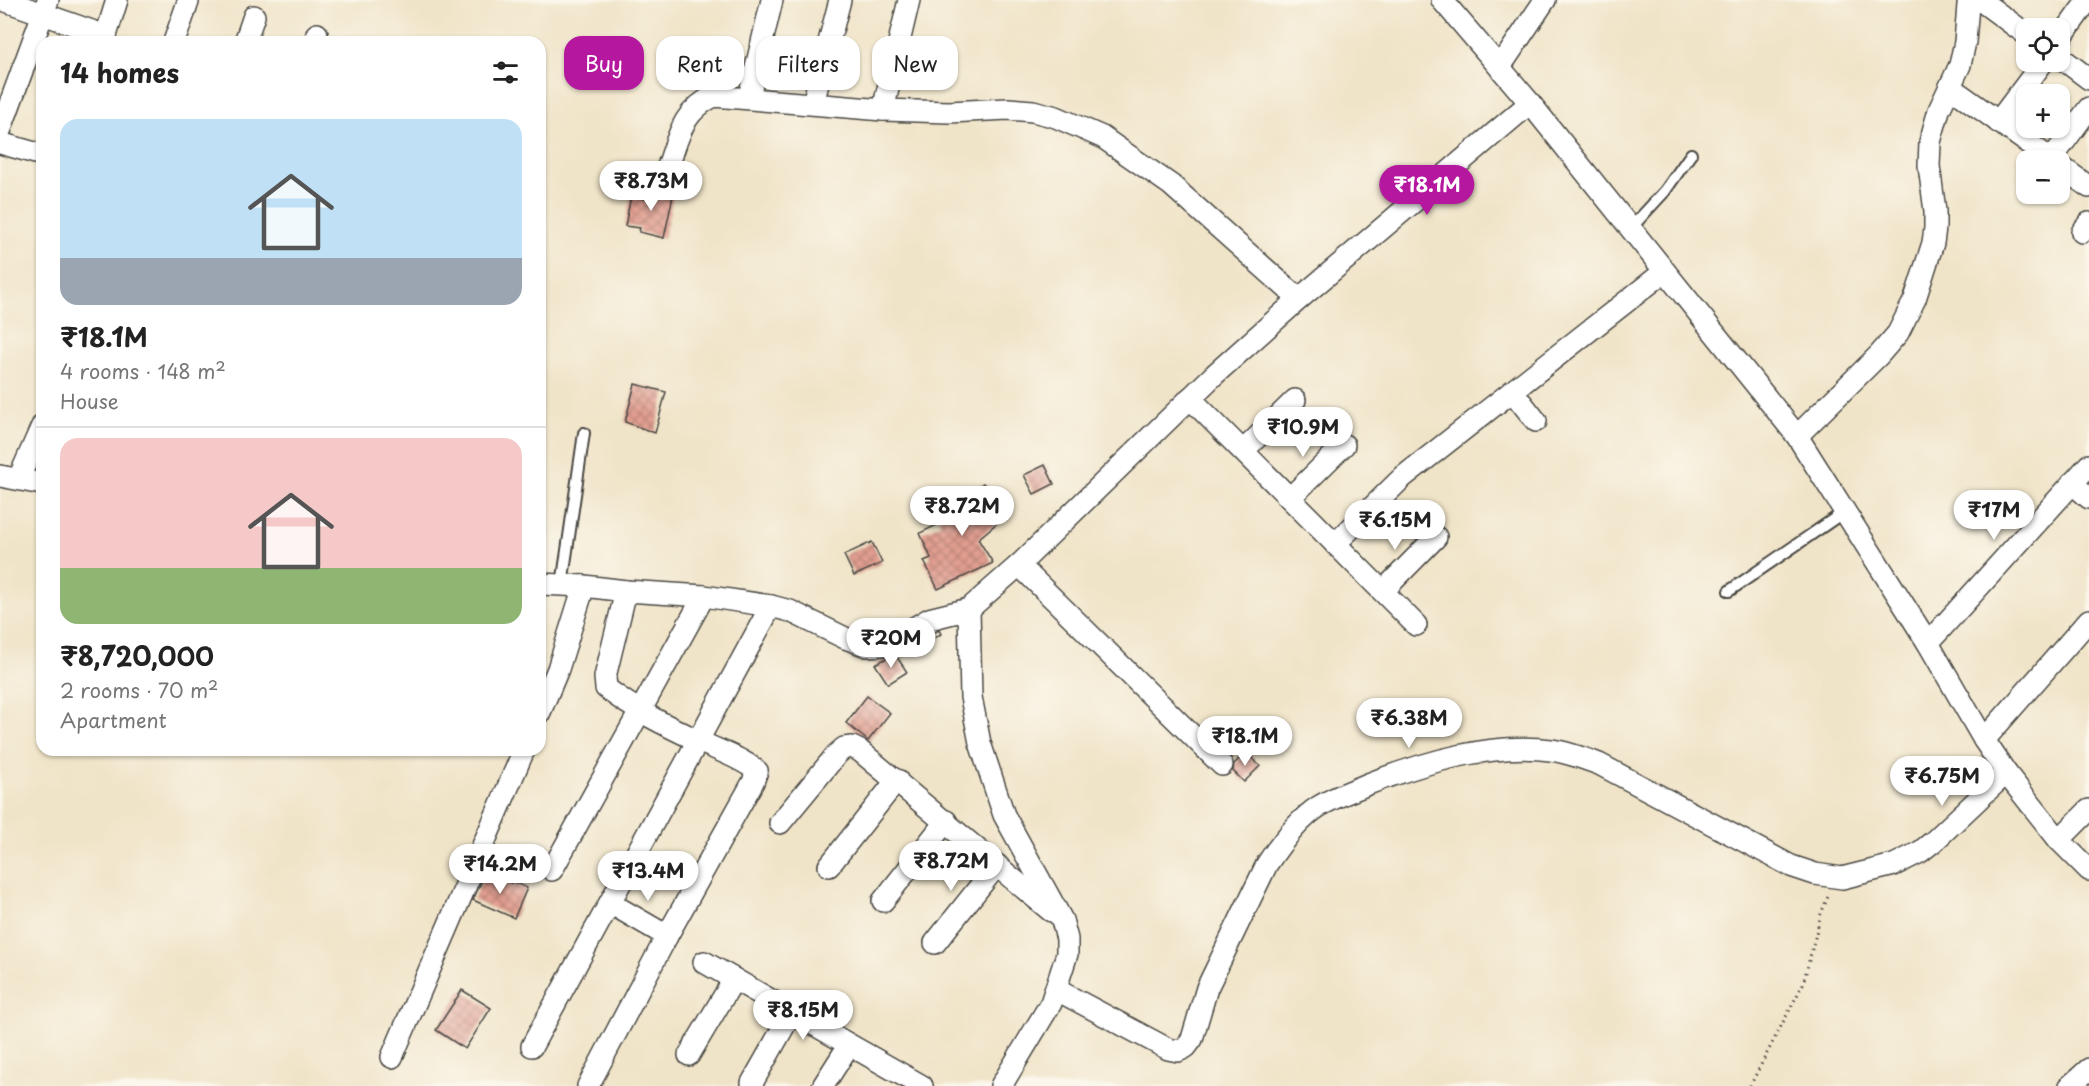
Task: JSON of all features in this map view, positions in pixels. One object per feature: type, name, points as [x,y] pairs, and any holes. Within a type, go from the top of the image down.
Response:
[{"type":"street","points":[[3,0],[46,7],[99,36]]},
{"type":"street","points":[[106,36],[117,0]]},
{"type":"street","points":[[748,98],[772,0]]},
{"type":"street","points":[[813,104],[840,0]]},
{"type":"street","points":[[883,110],[909,0]]},
{"type":"street","points":[[1442,0],[1530,103],[1797,436],[1928,643],[1984,740],[2006,773],[2059,840],[2089,870]]},
{"type":"street","points":[[1500,67],[1545,0]]},
{"type":"street","points":[[1797,436],[1879,355],[1898,333],[1909,315],[1933,243],[1935,211],[1929,166],[1930,142],[1939,111],[1960,65],[1968,5],[1971,0]]},
{"type":"street","points":[[1980,0],[2016,27]]},
{"type":"street","points":[[2070,25],[2088,0]]},
{"type":"street","points":[[176,36],[188,2]]},
{"type":"street","points":[[0,130],[46,7]]},
{"type":"street","points":[[247,36],[254,16]]},
{"type":"street","points":[[2070,65],[2089,79]]},
{"type":"street","points":[[1998,122],[2036,72]]},
{"type":"street","points":[[1950,87],[2037,150]]},
{"type":"street","points":[[667,169],[683,123],[690,112],[701,102],[714,96],[883,110],[949,112],[1008,109],[1033,111],[1084,129],[1122,150],[1171,185],[1299,299]]},
{"type":"street","points":[[546,584],[704,596],[771,606],[790,611],[856,643],[875,647],[885,645],[929,619],[969,609],[1019,565],[1190,398],[1299,299],[1530,103]]},
{"type":"street","points":[[2058,150],[2089,108]]},
{"type":"street","points":[[0,143],[36,153]]},
{"type":"street","points":[[2070,173],[2089,187]]},
{"type":"street","points":[[1335,544],[1403,477],[1664,272]]},
{"type":"street","points":[[1513,392],[1536,421]]},
{"type":"street","points":[[1190,398],[1416,625]]},
{"type":"street","points":[[1243,451],[1295,400]]},
{"type":"street","points":[[36,436],[10,477],[36,483]]},
{"type":"street","points":[[1290,498],[1344,445]]},
{"type":"street","points":[[1928,643],[2089,465]]},
{"type":"street","points":[[2072,483],[2089,498]]},
{"type":"street","points":[[1383,591],[1436,537]]},
{"type":"street","points":[[1019,565],[1222,765]]},
{"type":"street","points":[[546,698],[558,669],[584,586]]},
{"type":"street","points":[[588,1086],[757,771],[748,764],[640,711],[606,688],[605,677],[626,591]]},
{"type":"street","points":[[552,870],[704,596]]},
{"type":"street","points":[[532,1046],[771,606]]},
{"type":"street","points":[[969,609],[971,697],[980,743],[1005,815],[1062,920],[1067,939],[1067,954],[1057,990],[1000,1086]]},
{"type":"street","points":[[1984,740],[2089,620]]},
{"type":"street","points":[[780,823],[837,754],[844,748],[852,747],[897,780],[1062,920]]},
{"type":"street","points":[[1057,990],[1168,1049],[1178,1051],[1186,1047],[1192,1039],[1207,988],[1267,864],[1305,817],[1319,806],[1406,770],[1488,752],[1516,749],[1550,750],[1599,764],[1791,866],[1815,874],[1842,878],[1894,865],[1920,852],[2006,773]]},
{"type":"street","points":[[392,1057],[521,756]]},
{"type":"street","points":[[829,866],[897,780]]},
{"type":"street","points":[[2059,840],[2089,810]]},
{"type":"street","points":[[883,901],[946,821]]},
{"type":"street","points":[[935,943],[997,865]]},
{"type":"street","points":[[610,903],[667,936]]},
{"type":"street","points":[[704,962],[911,1083]]},
{"type":"street","points":[[689,1055],[734,979]]},
{"type":"street","points":[[752,1083],[792,1012]]},
{"type":"street","points":[[823,1086],[849,1045]]},
{"type":"street","points":[[2070,1086],[2089,1070]]},
{"type":"lane","points":[[1630,229],[1665,191],[1691,154]]},
{"type":"lane","points":[[562,585],[584,433]]},
{"type":"lane","points":[[1729,591],[1844,512]]},
{"type":"path","points":[[1750,1086],[1803,984],[1824,904],[1827,896],[1842,878]]},
{"type":"building","points":[[649,185],[674,191],[664,238],[639,232],[640,228],[625,226],[631,196],[646,199]]},
{"type":"building","points":[[635,384],[666,392],[655,433],[625,422]]},
{"type":"building","points":[[1045,465],[1054,484],[1034,494],[1024,475]]},
{"type":"building","points":[[983,483],[1008,514],[978,539],[993,563],[938,589],[924,561],[931,558],[920,533],[941,523],[938,519]]},
{"type":"building","points":[[872,542],[882,563],[854,576],[844,555]]},
{"type":"building","points":[[939,630],[941,634],[902,656],[899,651]]},
{"type":"building","points":[[895,654],[907,672],[888,684],[875,664]]},
{"type":"building","points":[[867,696],[890,713],[868,741],[846,723]]},
{"type":"building","points":[[1246,752],[1260,766],[1244,782],[1233,771],[1234,764]]},
{"type":"building","points":[[485,874],[511,883],[512,881],[527,888],[514,918],[473,900]]},
{"type":"building","points":[[462,990],[491,1008],[465,1049],[436,1030]]}]
